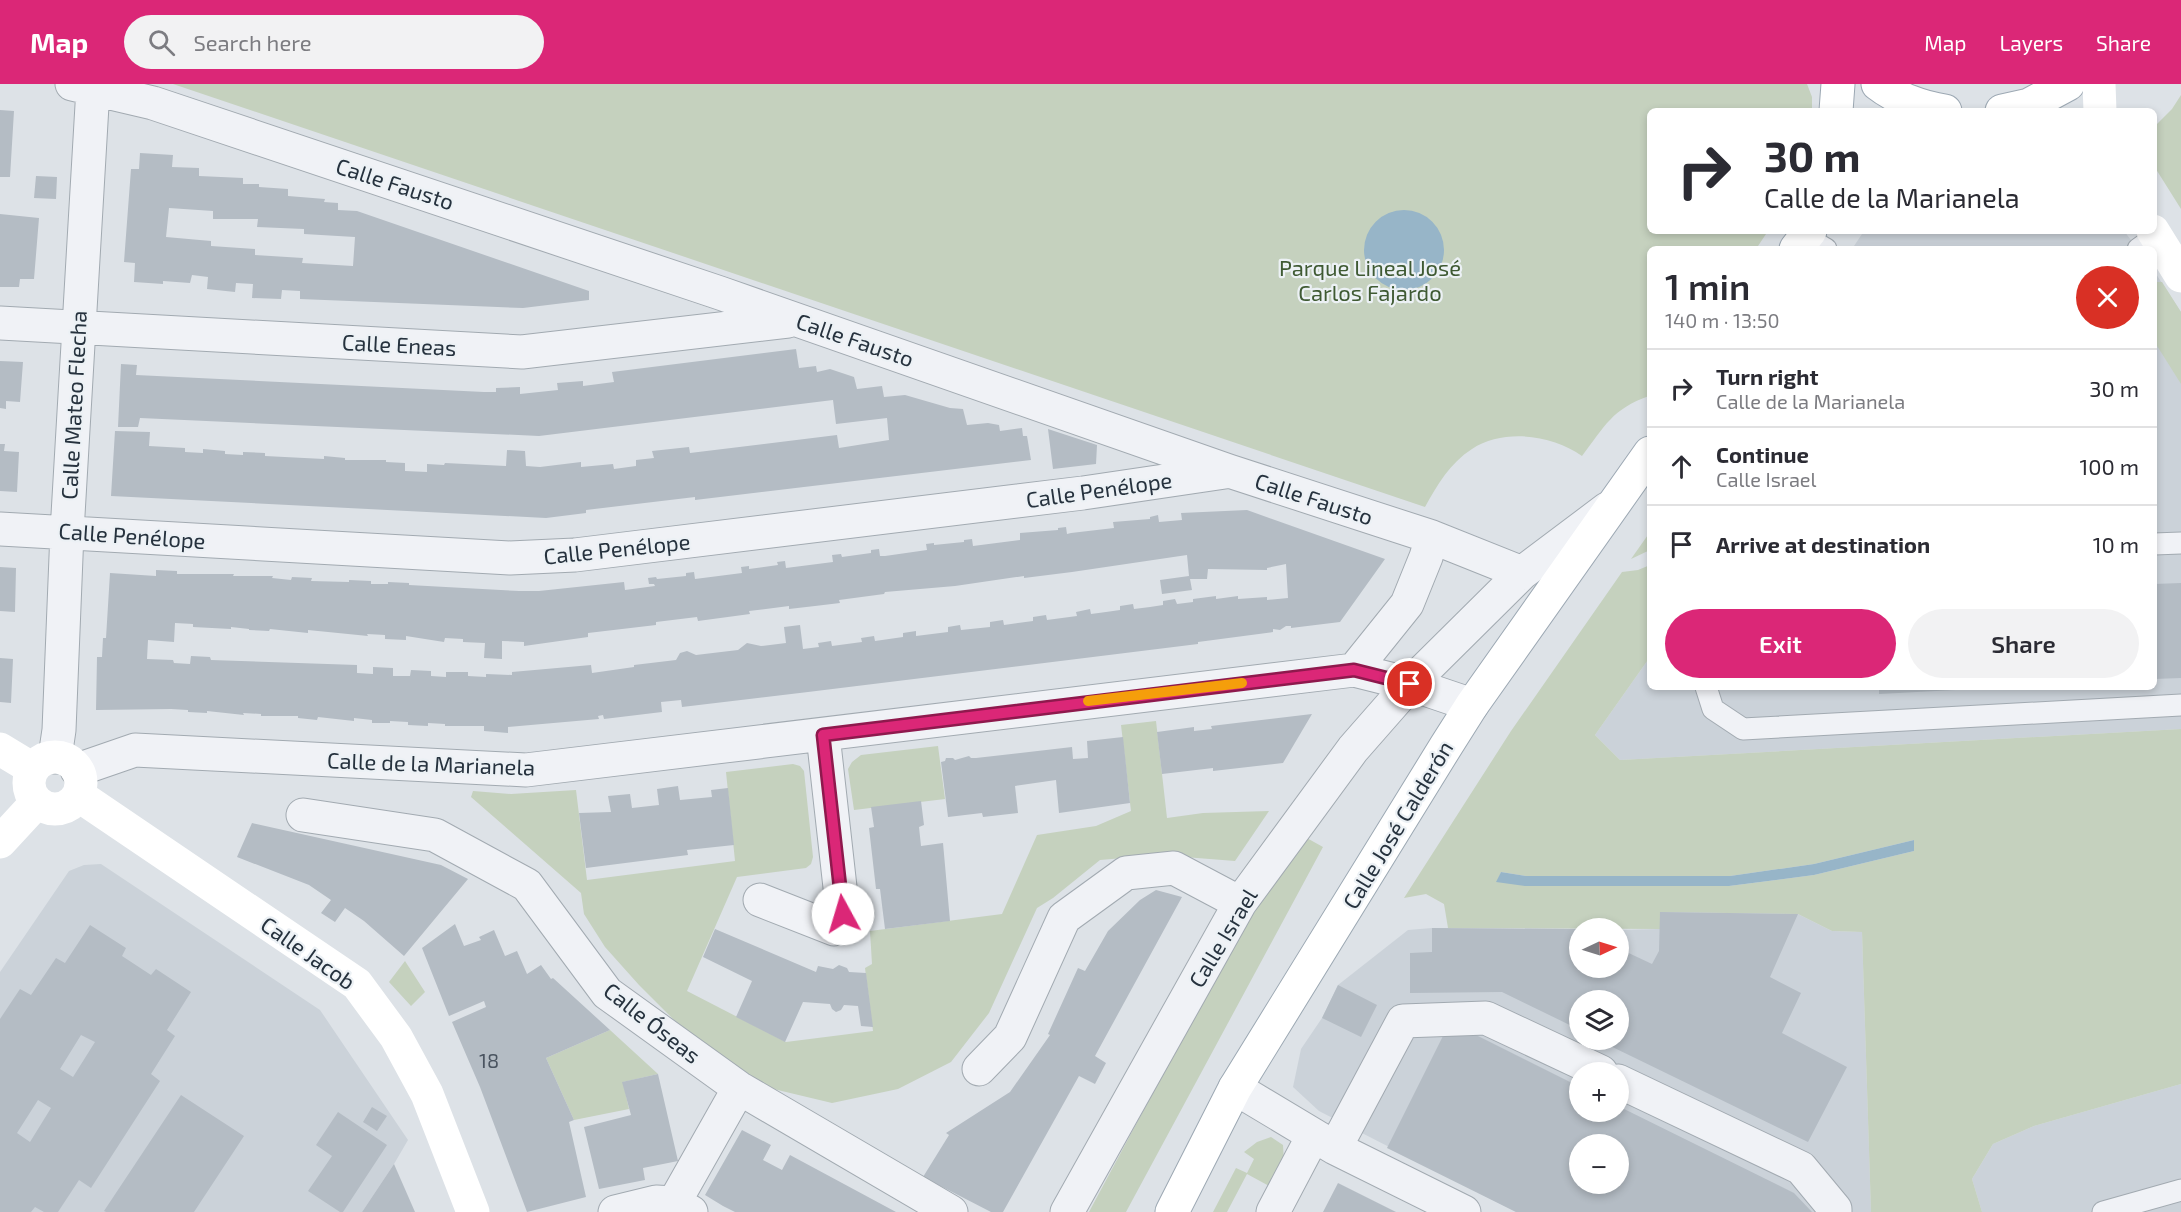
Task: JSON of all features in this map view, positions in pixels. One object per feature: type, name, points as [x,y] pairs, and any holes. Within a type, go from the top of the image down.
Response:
[{"type":"main road","points":[[1836,108],[1838,84]]},
{"type":"main road","points":[[1878,84],[1889,93],[1927,108]]},
{"type":"main road","points":[[2016,108],[2029,105],[2068,84]]},
{"type":"main road","points":[[2098,84],[2100,108]]},
{"type":"main road","points":[[2157,248],[2181,276]]},
{"type":"main road","name":"Calle José Calderón","points":[[1172,1212],[1235,1088],[1472,705],[1647,457]]},
{"type":"main road","name":"Calle Jacob","points":[[0,749],[61,773],[357,984],[396,1037],[427,1094],[473,1212]]},
{"type":"main road","points":[[0,842],[37,802],[48,808],[59,809],[70,804],[61,773]]},
{"type":"street","name":"Calle Fausto","points":[[83,86],[153,103],[796,320],[1229,471],[1432,537],[1522,573]]},
{"type":"street","name":"Calle Mateo Flecha","points":[[61,773],[59,730],[67,532],[79,327],[83,86]]},
{"type":"street","name":"Calle Eneas","points":[[0,323],[522,352],[796,320]]},
{"type":"street","name":"Calle Penélope","points":[[0,529],[510,558],[575,555],[1083,493],[1229,471]]},
{"type":"street","points":[[1522,573],[1615,502]]},
{"type":"street","points":[[1432,537],[1407,604],[1354,670],[1410,684],[1472,705]]},
{"type":"street","name":"Calle Israel","points":[[1067,1212],[1240,903],[1353,749],[1410,684],[1522,573]]},
{"type":"street","name":"Calle de la Marianela","points":[[61,773],[135,750],[526,770],[1354,670]]},
{"type":"street","points":[[760,900],[834,929],[843,914],[823,735]]},
{"type":"street","name":"Calle Óseas","points":[[303,815],[435,835],[526,885],[607,993],[739,1088],[951,1212]]},
{"type":"street","points":[[979,1069],[1010,1037],[1064,918],[1126,873],[1174,868],[1240,903]]},
{"type":"street","points":[[1273,1212],[1324,1142],[1403,1021],[1486,1018],[1580,1062]]},
{"type":"street","points":[[1629,1086],[1802,1168],[1835,1209],[1835,1212]]},
{"type":"street","points":[[615,1212],[656,1202],[682,1208],[739,1088]]},
{"type":"street","points":[[1235,1088],[1324,1142],[1455,1210]]},
{"type":"lane","points":[[2157,544],[2181,543]]},
{"type":"lane","points":[[1707,690],[1713,709],[1743,729],[2181,705]]},
{"type":"lane","points":[[2103,1212],[2181,1190]]},
{"type":"shaded area","points":[[1862,234],[2126,234],[2136,246],[1854,246]]},
{"type":"shaded area","points":[[2157,276],[2181,312],[2181,729],[1620,760],[1595,735],[1647,661],[1647,690],[2157,690]]},
{"type":"shaded area","points":[[101,864],[320,1010],[408,1140],[362,1212],[0,1212],[0,972],[69,871],[84,865]]},
{"type":"shaded area","points":[[1660,912],[1798,914],[1832,931],[1862,932],[1871,1212],[1516,1212],[1319,1111],[1293,1087],[1301,1049],[1322,1018],[1338,985],[1408,930],[1432,928],[1569,929],[1569,978],[1629,978],[1629,930],[1659,929]]},
{"type":"shaded area","points":[[2181,1084],[2181,1212],[1982,1212],[1972,1179],[1993,1144],[2034,1126]]},
{"type":"green space","name":"Parque Lineal José Carlos Fajardo","points":[[173,84],[1807,84],[1812,97],[1812,108],[1647,108],[1647,234],[1766,234],[1758,246],[1647,246],[1647,397],[1626,407],[1610,420],[1582,456],[1557,443],[1543,439],[1513,436],[1485,442],[1464,455],[1451,468],[1425,507]]},
{"type":"green space","points":[[2181,95],[2181,209],[2157,171],[2157,124],[2172,109]]},
{"type":"green space","points":[[2157,282],[2162,282],[2181,312],[2181,384],[2157,346]]},
{"type":"green space","points":[[1647,536],[1647,551],[1631,559]]},
{"type":"green space","points":[[1647,566],[1647,661],[1595,735],[1620,760],[2181,729],[2181,1084],[2034,1126],[1993,1144],[1972,1179],[1982,1212],[1871,1212],[1862,932],[1832,931],[1798,914],[1660,912],[1660,929],[1629,929],[1629,918],[1569,918],[1569,929],[1448,928],[1444,904],[1426,894],[1404,898],[1511,731],[1622,572]],"holes":[[[1914,840],[1914,851],[1814,875],[1729,886],[1497,882],[1501,872],[1526,876],[1730,876],[1814,864]]]},
{"type":"green space","points":[[1156,721],[1167,818],[1203,813],[1269,811],[1235,861],[1159,855],[1100,860],[1037,908],[989,1013],[951,1062],[898,1089],[832,1103],[748,1083],[673,1019],[605,947],[584,914],[581,893],[471,797],[473,791],[511,794],[576,790],[587,880],[735,861],[726,772],[793,764],[800,766],[804,771],[813,857],[811,864],[806,868],[737,877],[687,991],[786,1042],[873,1031],[865,968],[872,964],[870,931],[1002,914],[1037,835],[1096,826],[1131,811],[1121,725]]},
{"type":"green space","points":[[938,746],[945,799],[854,810],[848,769],[852,762],[861,755]]},
{"type":"green space","points":[[1305,837],[1323,847],[1126,1212],[1089,1212],[1245,921]]},
{"type":"green space","points":[[405,961],[425,992],[411,1006],[389,982]]},
{"type":"green space","points":[[610,1030],[658,1074],[623,1082],[629,1109],[574,1120],[546,1058]]},
{"type":"green space","points":[[1271,1137],[1283,1145],[1284,1162],[1271,1187],[1247,1174],[1227,1212],[1213,1212],[1236,1168],[1247,1173],[1254,1159],[1244,1152],[1257,1142]]},
{"type":"water","points":[[1404,210],[1419,213],[1432,222],[1441,235],[1444,250],[1441,265],[1432,278],[1419,287],[1404,290],[1389,287],[1376,278],[1367,265],[1364,250],[1367,235],[1376,222],[1389,213]]},
{"type":"water","points":[[1914,840],[1914,851],[1814,875],[1729,886],[1525,886],[1496,882],[1501,872],[1526,876],[1730,876],[1814,864]]},
{"type":"building","points":[[0,110],[14,111],[10,177],[0,177]]},
{"type":"building","points":[[140,153],[173,155],[172,167],[199,168],[199,176],[243,178],[243,184],[288,189],[288,196],[325,199],[324,202],[338,203],[338,210],[357,211],[589,291],[589,300],[523,308],[300,299],[300,291],[282,290],[281,299],[252,298],[253,284],[236,283],[235,292],[207,289],[208,277],[192,275],[190,283],[134,282],[135,263],[124,262],[131,169],[139,169]],"holes":[[[169,208],[213,211],[213,219],[258,219],[257,227],[304,229],[304,234],[355,237],[353,266],[302,263],[303,258],[255,255],[255,249],[211,246],[211,241],[166,237]]]},
{"type":"building","points":[[36,176],[57,177],[56,199],[34,198]]},
{"type":"building","points":[[0,214],[39,218],[34,279],[20,279],[19,287],[0,287]]},
{"type":"building","points":[[796,349],[799,368],[816,366],[817,372],[830,369],[854,377],[857,389],[882,386],[884,397],[905,395],[950,408],[963,409],[967,425],[988,423],[999,425],[1000,431],[1022,428],[1023,436],[1027,436],[1031,460],[695,500],[695,497],[586,510],[586,513],[546,518],[111,496],[115,431],[150,432],[149,446],[185,448],[185,452],[203,453],[203,449],[225,451],[225,454],[243,455],[243,452],[265,453],[265,456],[324,459],[324,456],[345,458],[345,460],[386,460],[386,462],[405,463],[405,471],[427,472],[427,464],[506,466],[507,450],[525,451],[526,466],[540,467],[581,462],[581,467],[613,464],[614,469],[636,466],[636,460],[654,458],[652,451],[689,447],[690,453],[837,435],[839,448],[889,440],[887,418],[836,424],[833,400],[539,436],[140,418],[138,427],[118,427],[121,364],[137,365],[136,375],[484,392],[496,392],[496,388],[520,387],[520,394],[558,390],[557,383],[583,381],[583,386],[614,382],[612,372]]},
{"type":"building","points":[[0,361],[23,362],[20,402],[6,401],[6,409],[0,408]]},
{"type":"building","points":[[1048,429],[1097,445],[1096,464],[1053,469]]},
{"type":"building","points":[[0,444],[5,444],[4,451],[19,452],[17,492],[0,491]]},
{"type":"building","points":[[1247,510],[1385,559],[1340,622],[1291,628],[1291,626],[1286,626],[1280,630],[1273,629],[1273,632],[1198,642],[1198,644],[682,707],[681,700],[661,702],[662,712],[604,719],[603,715],[598,716],[599,719],[508,727],[508,733],[484,731],[484,726],[445,726],[445,724],[428,723],[428,726],[408,725],[408,722],[390,721],[390,723],[372,723],[372,720],[354,718],[354,721],[318,717],[317,720],[298,718],[298,716],[188,712],[188,710],[171,709],[96,710],[97,657],[102,657],[103,638],[106,638],[110,573],[156,576],[156,570],[177,571],[177,574],[234,574],[233,576],[273,576],[272,578],[291,580],[292,577],[312,578],[311,581],[371,581],[371,584],[388,584],[388,582],[519,591],[624,582],[625,590],[655,586],[649,584],[648,578],[686,576],[686,573],[694,572],[695,579],[742,573],[741,567],[749,566],[749,569],[778,565],[777,562],[785,561],[786,568],[833,562],[832,555],[841,554],[842,557],[871,553],[871,550],[879,549],[880,556],[885,556],[927,550],[926,544],[964,542],[964,540],[972,539],[973,546],[1020,540],[1020,533],[1058,530],[1058,528],[1066,527],[1067,534],[1114,528],[1113,522],[1150,519],[1158,515],[1159,522],[1182,520],[1181,513]],"holes":[[[1187,555],[1189,576],[1160,580],[1162,594],[1192,590],[1190,579],[1207,579],[1208,569],[1267,570],[1267,568],[1286,564],[1288,598],[1238,599],[1238,596],[1216,599],[1216,596],[1177,604],[1175,599],[1163,601],[1163,605],[1150,607],[1134,609],[1133,604],[1120,606],[1120,610],[1091,614],[1090,609],[1076,612],[1077,616],[1047,620],[1046,615],[1033,617],[1033,621],[1004,625],[1003,620],[990,622],[990,627],[961,630],[960,625],[948,627],[948,632],[916,636],[916,631],[903,633],[903,637],[875,641],[874,636],[861,638],[862,642],[832,646],[831,641],[818,643],[819,647],[803,649],[800,625],[784,627],[786,643],[761,646],[747,643],[738,650],[696,655],[687,651],[680,653],[676,660],[592,673],[591,665],[512,672],[512,675],[486,674],[486,677],[468,676],[468,672],[446,672],[446,677],[431,676],[431,671],[411,670],[410,676],[393,676],[393,668],[373,667],[373,674],[357,673],[357,665],[211,660],[210,657],[191,656],[190,664],[174,663],[173,660],[147,659],[148,640],[174,642],[175,623],[193,624],[193,627],[385,635],[385,639],[406,640],[406,636],[444,642],[445,638],[463,639],[463,642],[485,643],[484,658],[502,659],[502,641],[524,642],[524,646],[588,637],[588,633],[656,625],[656,622],[697,617],[698,621],[750,614],[749,611],[840,603],[839,600],[885,592],[955,586],[1024,576],[1024,578]]]},
{"type":"building","points":[[0,567],[16,568],[15,612],[0,611]]},
{"type":"building","points":[[2181,583],[2181,678],[2157,679],[2157,584]]},
{"type":"building","points":[[0,658],[13,659],[11,703],[0,702]]},
{"type":"building","points":[[1879,690],[1955,690],[1879,694]]},
{"type":"building","points":[[1312,714],[1283,763],[1162,774],[1157,732],[1194,727],[1194,731],[1212,729],[1211,726]]},
{"type":"building","points":[[1123,737],[1130,803],[1059,813],[1056,780],[1015,786],[1018,813],[983,817],[982,813],[948,817],[941,762],[946,758],[955,760],[969,756],[976,758],[1072,747],[1073,759],[1088,758],[1087,741]]},
{"type":"building","points":[[678,786],[680,800],[712,797],[711,790],[728,788],[734,845],[687,850],[688,855],[586,868],[579,813],[611,812],[608,796],[630,794],[632,808],[659,805],[657,789]]},
{"type":"building","points":[[921,801],[924,825],[919,827],[921,846],[943,843],[950,921],[885,929],[880,889],[876,889],[869,828],[874,827],[871,807]]},
{"type":"building","points":[[252,823],[441,865],[468,879],[404,956],[364,921],[345,908],[335,922],[321,913],[331,900],[309,885],[237,857]]},
{"type":"building","points":[[1156,890],[1182,897],[1095,1056],[1106,1063],[1095,1084],[1079,1076],[1003,1212],[991,1212],[923,1177],[949,1135],[946,1133],[1010,1092],[1050,1035],[1048,1034],[1078,968],[1085,971],[1108,931],[1140,900]]},
{"type":"building","points":[[1660,912],[1798,914],[1770,977],[1801,993],[1782,1033],[1847,1067],[1808,1142],[1619,1050],[1629,1050],[1629,990],[1569,990],[1569,1025],[1502,992],[1410,993],[1410,953],[1432,952],[1432,928],[1569,929],[1569,978],[1629,978],[1629,953],[1652,964],[1659,951]]},
{"type":"building","points":[[455,924],[464,946],[481,940],[479,937],[494,930],[505,956],[517,951],[527,974],[541,965],[551,979],[553,978],[610,1030],[546,1058],[574,1120],[569,1122],[586,1197],[527,1212],[480,1087],[452,1022],[486,1007],[484,1001],[449,1016],[422,948]]},
{"type":"building","points":[[90,925],[126,948],[122,956],[151,975],[156,969],[191,992],[167,1030],[175,1036],[151,1074],[160,1081],[91,1188],[79,1180],[58,1212],[44,1212],[35,1207],[31,1212],[0,1212],[0,1019],[20,989],[31,995],[56,958],[65,963]],"holes":[[[81,1035],[95,1042],[73,1077],[60,1069]],[[38,1100],[51,1108],[30,1142],[17,1133]]]},
{"type":"building","points":[[715,929],[816,972],[818,966],[833,969],[839,965],[847,968],[849,972],[866,973],[873,1027],[861,1026],[858,1006],[844,1005],[836,1012],[830,1004],[803,1002],[785,1042],[736,1017],[752,981],[703,957]]},
{"type":"building","points":[[1338,985],[1377,1005],[1361,1037],[1322,1018]]},
{"type":"building","points":[[1476,1035],[1569,1082],[1569,1122],[1629,1122],[1629,1111],[1794,1193],[1812,1212],[1516,1212],[1387,1148],[1443,1036]]},
{"type":"building","points":[[658,1074],[678,1161],[643,1168],[645,1180],[599,1189],[584,1127],[631,1115],[622,1082]]},
{"type":"building","points":[[181,1095],[244,1136],[194,1212],[104,1211]]},
{"type":"building","points":[[372,1107],[387,1116],[377,1131],[363,1122]]},
{"type":"building","points":[[338,1112],[387,1145],[343,1212],[308,1191],[332,1156],[316,1145]]},
{"type":"building","points":[[742,1130],[771,1145],[763,1160],[782,1170],[790,1155],[896,1212],[735,1212],[723,1206],[705,1195]]},
{"type":"building","points":[[394,1164],[415,1212],[362,1212]]},
{"type":"building","points":[[1338,1183],[1396,1212],[1323,1212]]},
{"type":"slow traffic","points":[[1088,701],[1242,683]]},
{"type":"route","points":[[843,914],[823,735],[1354,670],[1410,684]]}]
